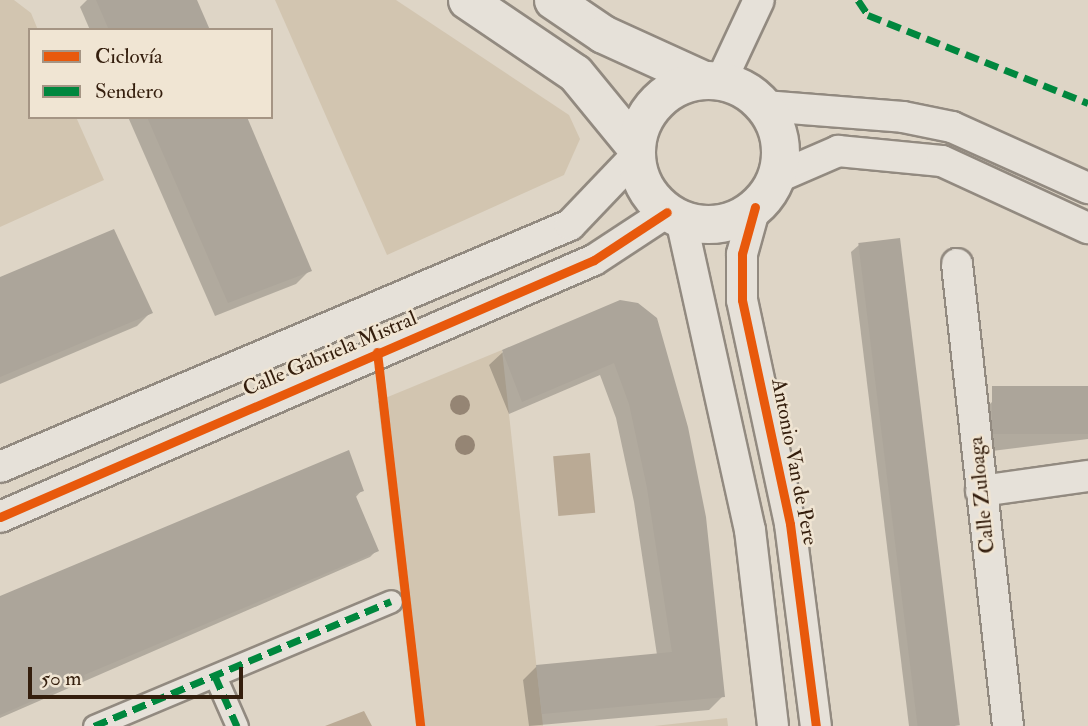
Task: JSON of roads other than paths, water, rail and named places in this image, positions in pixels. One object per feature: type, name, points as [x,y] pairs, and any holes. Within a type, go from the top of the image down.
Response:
[{"type":"street","points":[[467,0],[575,73],[635,152],[643,185],[674,215],[714,225],[736,219],[755,207],[776,178],[838,151],[942,161],[1088,228]]},
{"type":"street","points":[[553,0],[603,34],[752,94],[764,106],[779,141],[776,178]]},
{"type":"street","points":[[635,152],[640,126],[665,93],[713,80],[759,0]]},
{"type":"street","points":[[764,106],[903,117],[952,127],[1088,188]]},
{"type":"street","name":"Calle Gabriela Mistral","points":[[0,467],[570,225],[635,152]]},
{"type":"street","name":"Antonio Van de Pere","points":[[755,207],[742,254],[742,300],[790,524],[816,726]]},
{"type":"street","points":[[674,215],[750,530],[773,726]]},
{"type":"street","name":"Calle Gabriela Mistral","points":[[0,517],[594,260],[674,215]]},
{"type":"street","name":"Calle Zuloaga","points":[[957,264],[1008,726]]},
{"type":"street","points":[[981,491],[1088,476]]},
{"type":"street","points":[[94,726],[391,601]]},
{"type":"street","points":[[215,676],[237,726]]}]
